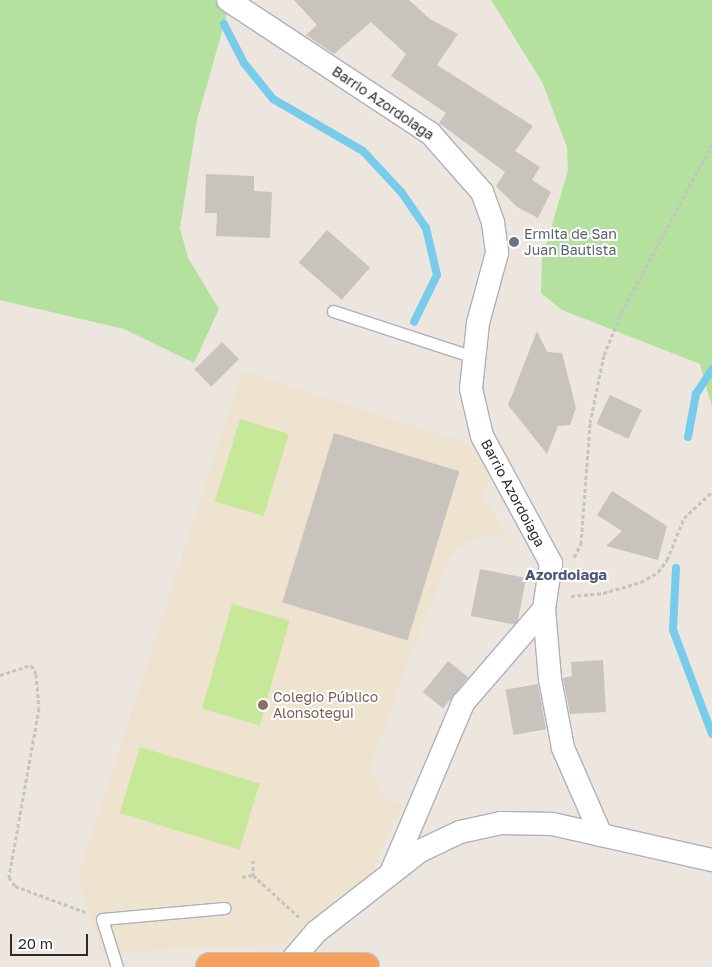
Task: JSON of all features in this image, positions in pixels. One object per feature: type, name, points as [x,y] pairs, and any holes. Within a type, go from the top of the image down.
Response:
[{"type":"highway","points":[[210,967],[365,967]]},
{"type":"street","name":"Barrio Azordoiaga","points":[[228,0],[430,133],[482,192],[493,223],[497,253],[478,323],[471,389],[482,436],[551,563],[544,604],[550,679],[563,748],[601,835]]},
{"type":"street","points":[[388,878],[463,703],[544,604]]},
{"type":"street","points":[[286,967],[316,932],[388,878],[420,851],[460,832],[501,823],[552,824],[712,860]]},
{"type":"lane","points":[[333,311],[474,357]]},
{"type":"lane","points":[[117,967],[102,919],[225,908]]},
{"type":"path","points":[[581,544],[590,423],[604,355],[621,313],[712,145]]},
{"type":"path","points":[[544,604],[604,593],[641,582],[668,560],[684,518],[712,492]]},
{"type":"path","points":[[0,675],[30,665],[36,674],[39,708],[9,877],[15,886],[102,919]]},
{"type":"path","points":[[253,860],[253,875],[316,932]]},
{"type":"path","points":[[242,877],[253,875]]},
{"type":"shaded area","name":"Colegio Público Alonsotegui","points":[[242,371],[479,447],[491,481],[480,492],[507,534],[472,538],[450,558],[416,641],[369,769],[386,798],[402,805],[370,876],[283,944],[101,953],[78,877]]},
{"type":"green space","points":[[0,0],[231,0],[197,120],[180,228],[188,258],[219,309],[194,363],[124,329],[0,300]]},
{"type":"green space","points":[[491,0],[712,0],[712,407],[700,364],[562,310],[541,293],[542,259],[568,170],[567,147],[542,82]]},
{"type":"green space","points":[[240,419],[289,434],[264,516],[215,501]]},
{"type":"green space","points":[[232,604],[290,621],[260,725],[202,709]]},
{"type":"green space","points":[[140,747],[260,784],[239,850],[120,813]]},
{"type":"building","points":[[294,0],[409,0],[430,19],[458,34],[437,65],[533,126],[515,151],[540,167],[532,180],[551,192],[538,218],[517,207],[496,186],[505,172],[439,123],[446,113],[391,76],[406,54],[371,22],[334,54],[306,35],[317,25]]},
{"type":"building","points":[[206,174],[254,176],[254,191],[272,192],[270,238],[216,236],[217,213],[205,213]]},
{"type":"building","points":[[327,230],[370,267],[342,300],[299,262]]},
{"type":"building","points":[[537,331],[547,352],[562,353],[576,408],[570,425],[558,426],[547,454],[508,405]]},
{"type":"building","points":[[222,342],[239,359],[211,387],[194,370]]},
{"type":"building","points":[[610,395],[642,410],[628,439],[596,424]]},
{"type":"building","points":[[334,433],[459,471],[408,641],[282,602]]},
{"type":"building","points":[[612,491],[667,526],[658,560],[606,546],[622,531],[597,515]]},
{"type":"building","points":[[480,569],[526,578],[517,625],[471,616]]},
{"type":"building","points":[[603,660],[606,712],[570,714],[563,678],[572,676],[571,662]]},
{"type":"building","points":[[448,661],[468,677],[443,708],[423,692]]},
{"type":"building","points":[[538,684],[546,729],[513,735],[506,690]]},
{"type":"waterway","points":[[224,24],[244,63],[273,99],[363,151],[402,193],[426,228],[437,275],[414,322]]},
{"type":"waterway","points":[[688,437],[696,394],[712,369]]},
{"type":"waterway","points":[[676,568],[673,630],[712,734]]},
{"type":"place","name":"Ermita de San Juan Bautista","points":[[514,242]]},
{"type":"place","name":"Colegio Público Alonsotegui","points":[[263,705]]},
{"type":"district","name":"Azordoiaga","points":[[566,575]]}]
